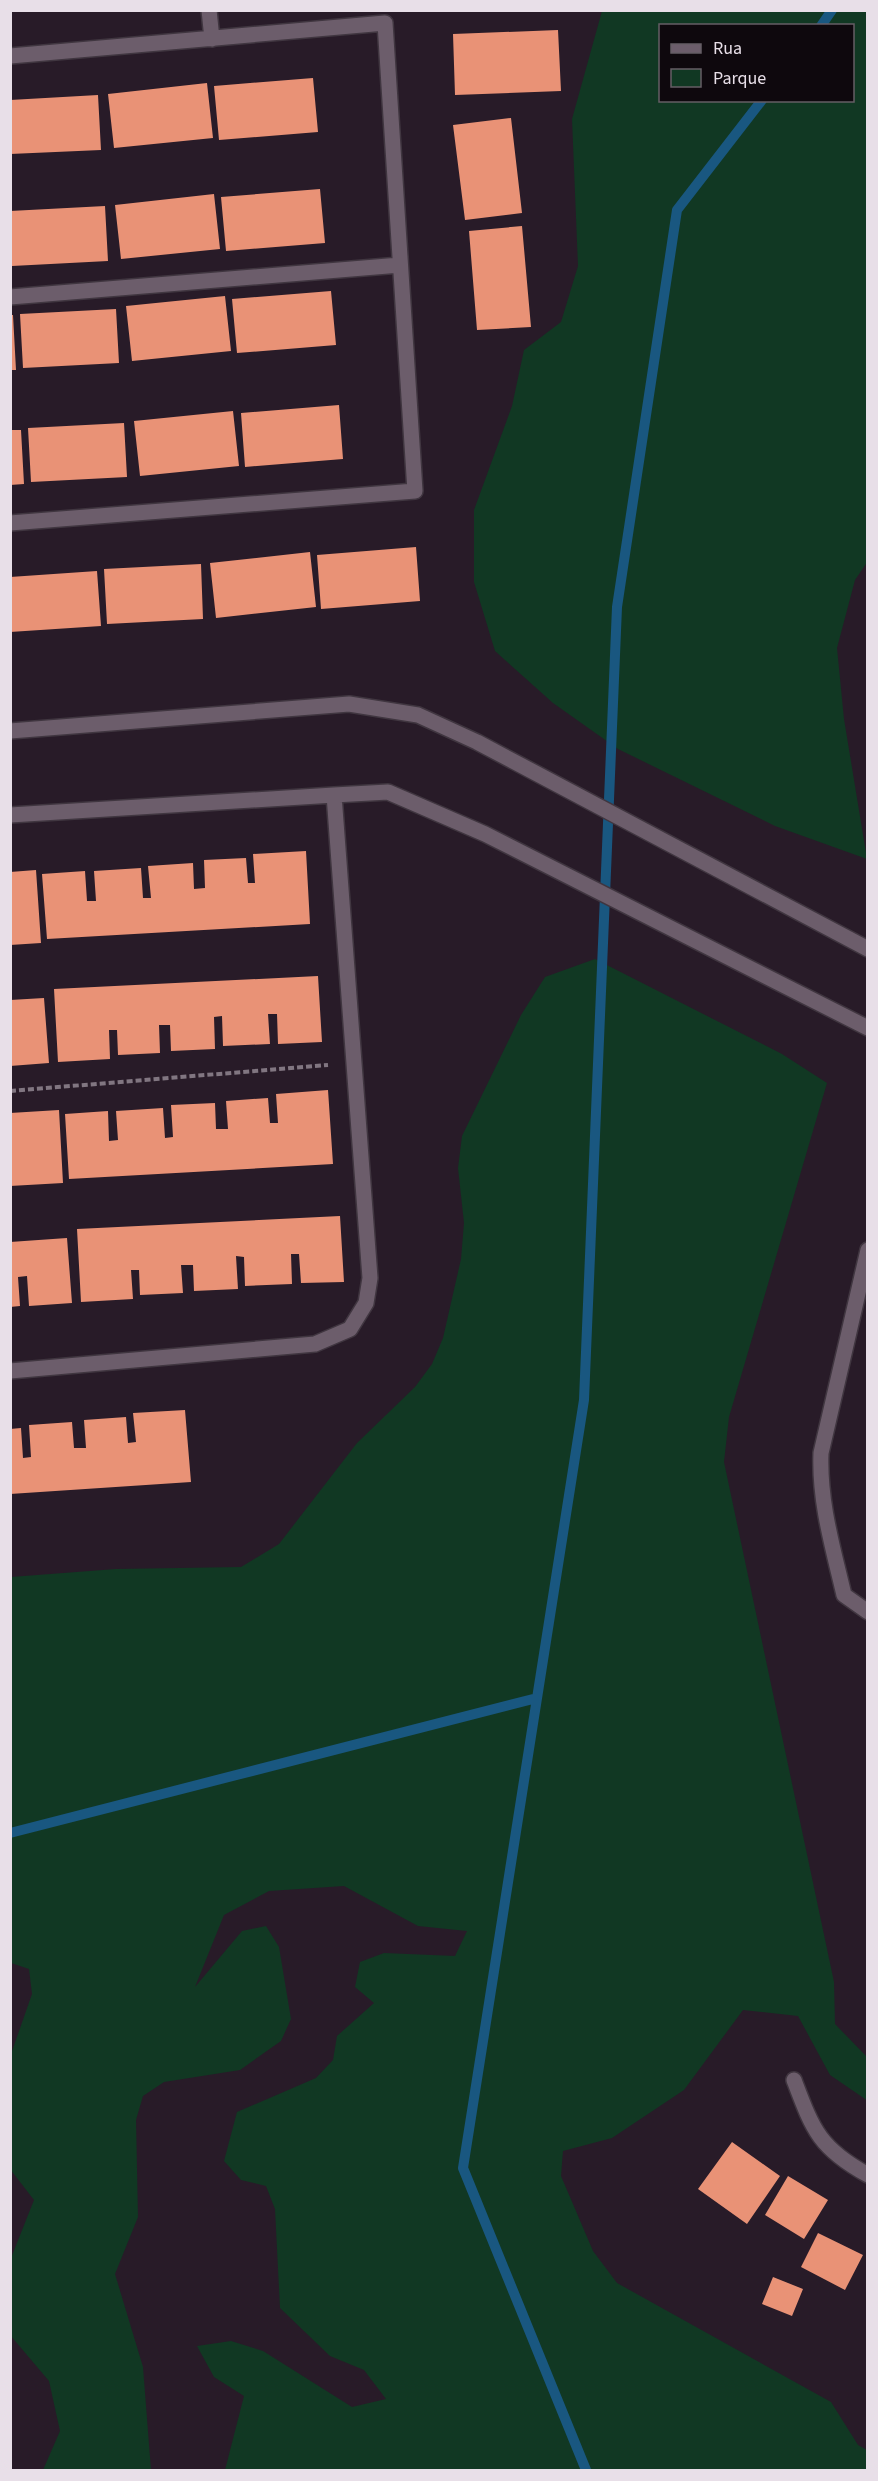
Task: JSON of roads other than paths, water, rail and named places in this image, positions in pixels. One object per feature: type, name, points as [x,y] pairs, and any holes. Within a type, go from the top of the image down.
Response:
[{"type":"street","points":[[209,10],[212,39]]},
{"type":"street","points":[[10,56],[385,23],[416,490],[10,523]]},
{"type":"street","points":[[10,297],[400,265]]},
{"type":"street","points":[[10,731],[349,704],[418,715],[477,742],[867,949]]},
{"type":"street","points":[[10,815],[388,792],[485,834],[867,1028]]},
{"type":"street","points":[[10,1371],[315,1344],[350,1329],[366,1303],[370,1278],[352,1063],[334,795]]},
{"type":"street","points":[[867,1250],[821,1453],[820,1478],[824,1509],[844,1595],[867,1612]]},
{"type":"street","points":[[794,2080],[819,2139],[851,2166],[867,2175]]},
{"type":"waterway","points":[[822,24],[832,10]]},
{"type":"waterway","points":[[586,2470],[463,2168],[584,1400],[617,607],[677,210],[760,102]]},
{"type":"waterway","points":[[10,1833],[537,1698]]}]
